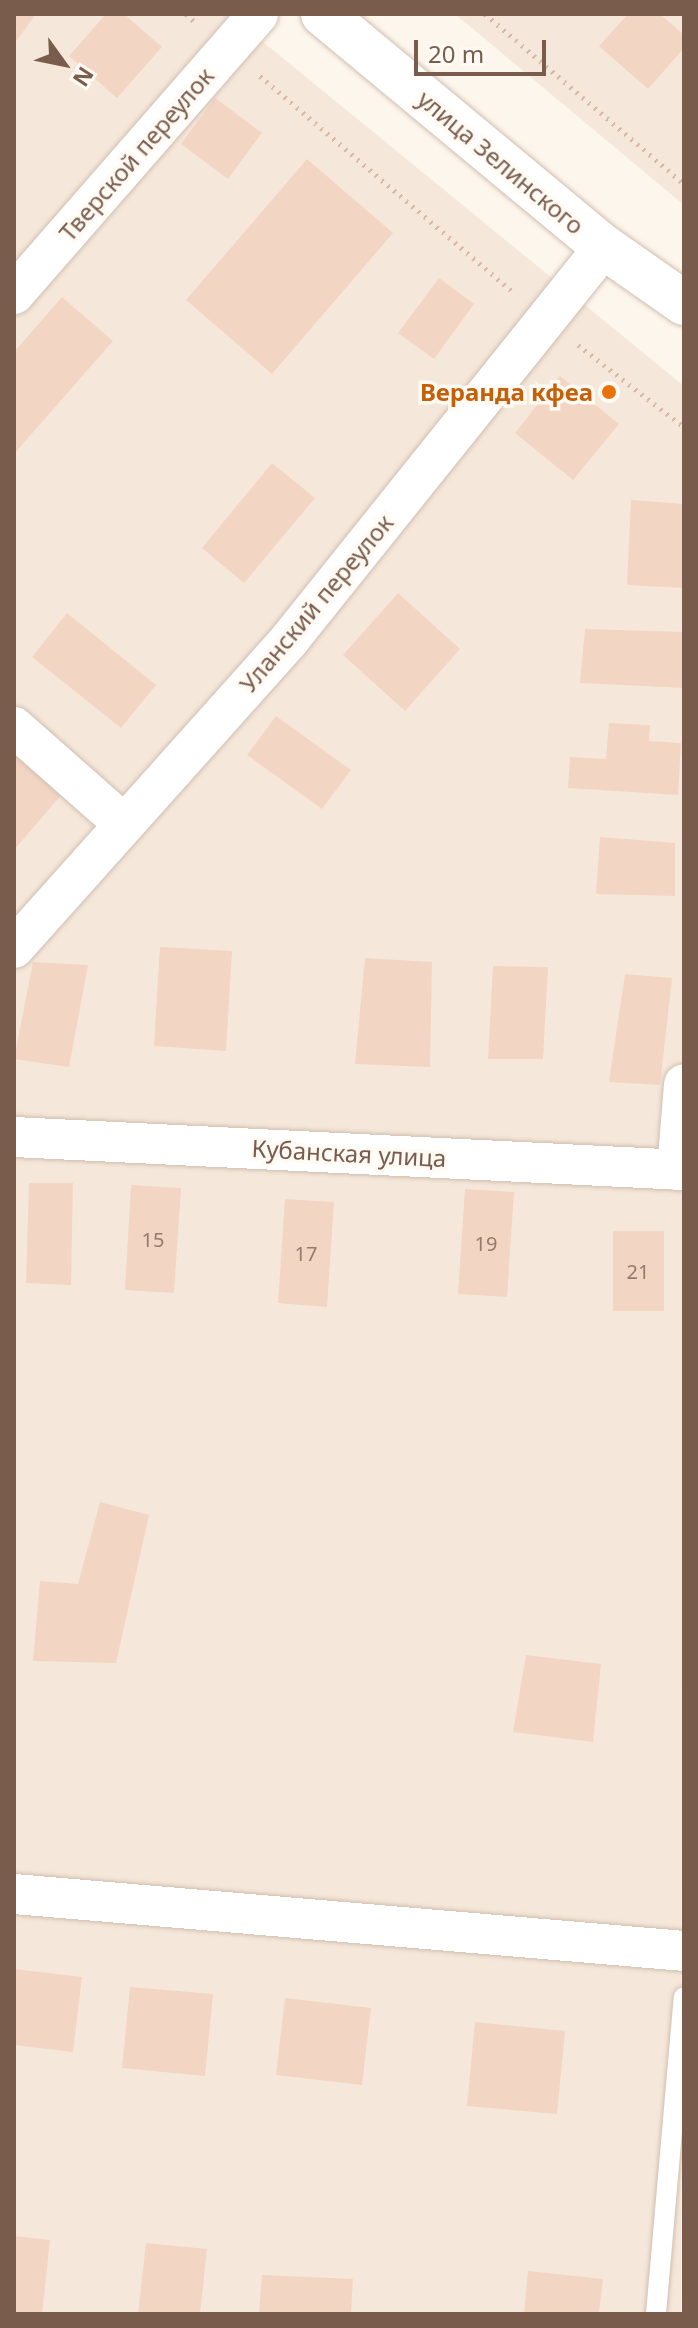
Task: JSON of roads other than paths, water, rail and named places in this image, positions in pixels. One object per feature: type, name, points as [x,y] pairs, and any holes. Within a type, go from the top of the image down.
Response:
[{"type":"main road","name":"улица Зелинского","points":[[323,14],[604,247],[684,303]]},
{"type":"street","name":"Тверской переулок","points":[[14,294],[258,14]]},
{"type":"street","name":"Уланский переулок","points":[[14,948],[290,639],[604,247]]},
{"type":"street","points":[[14,727],[123,823]]},
{"type":"street","points":[[680,1170],[684,1084]]},
{"type":"street","name":"Кубанская улица","points":[[14,1137],[680,1170]]},
{"type":"street","points":[[14,1894],[684,1951]]},
{"type":"lane","points":[[656,2314],[684,1997]]},
{"type":"place","name":"Веранда кфеа","points":[[609,392]]}]
